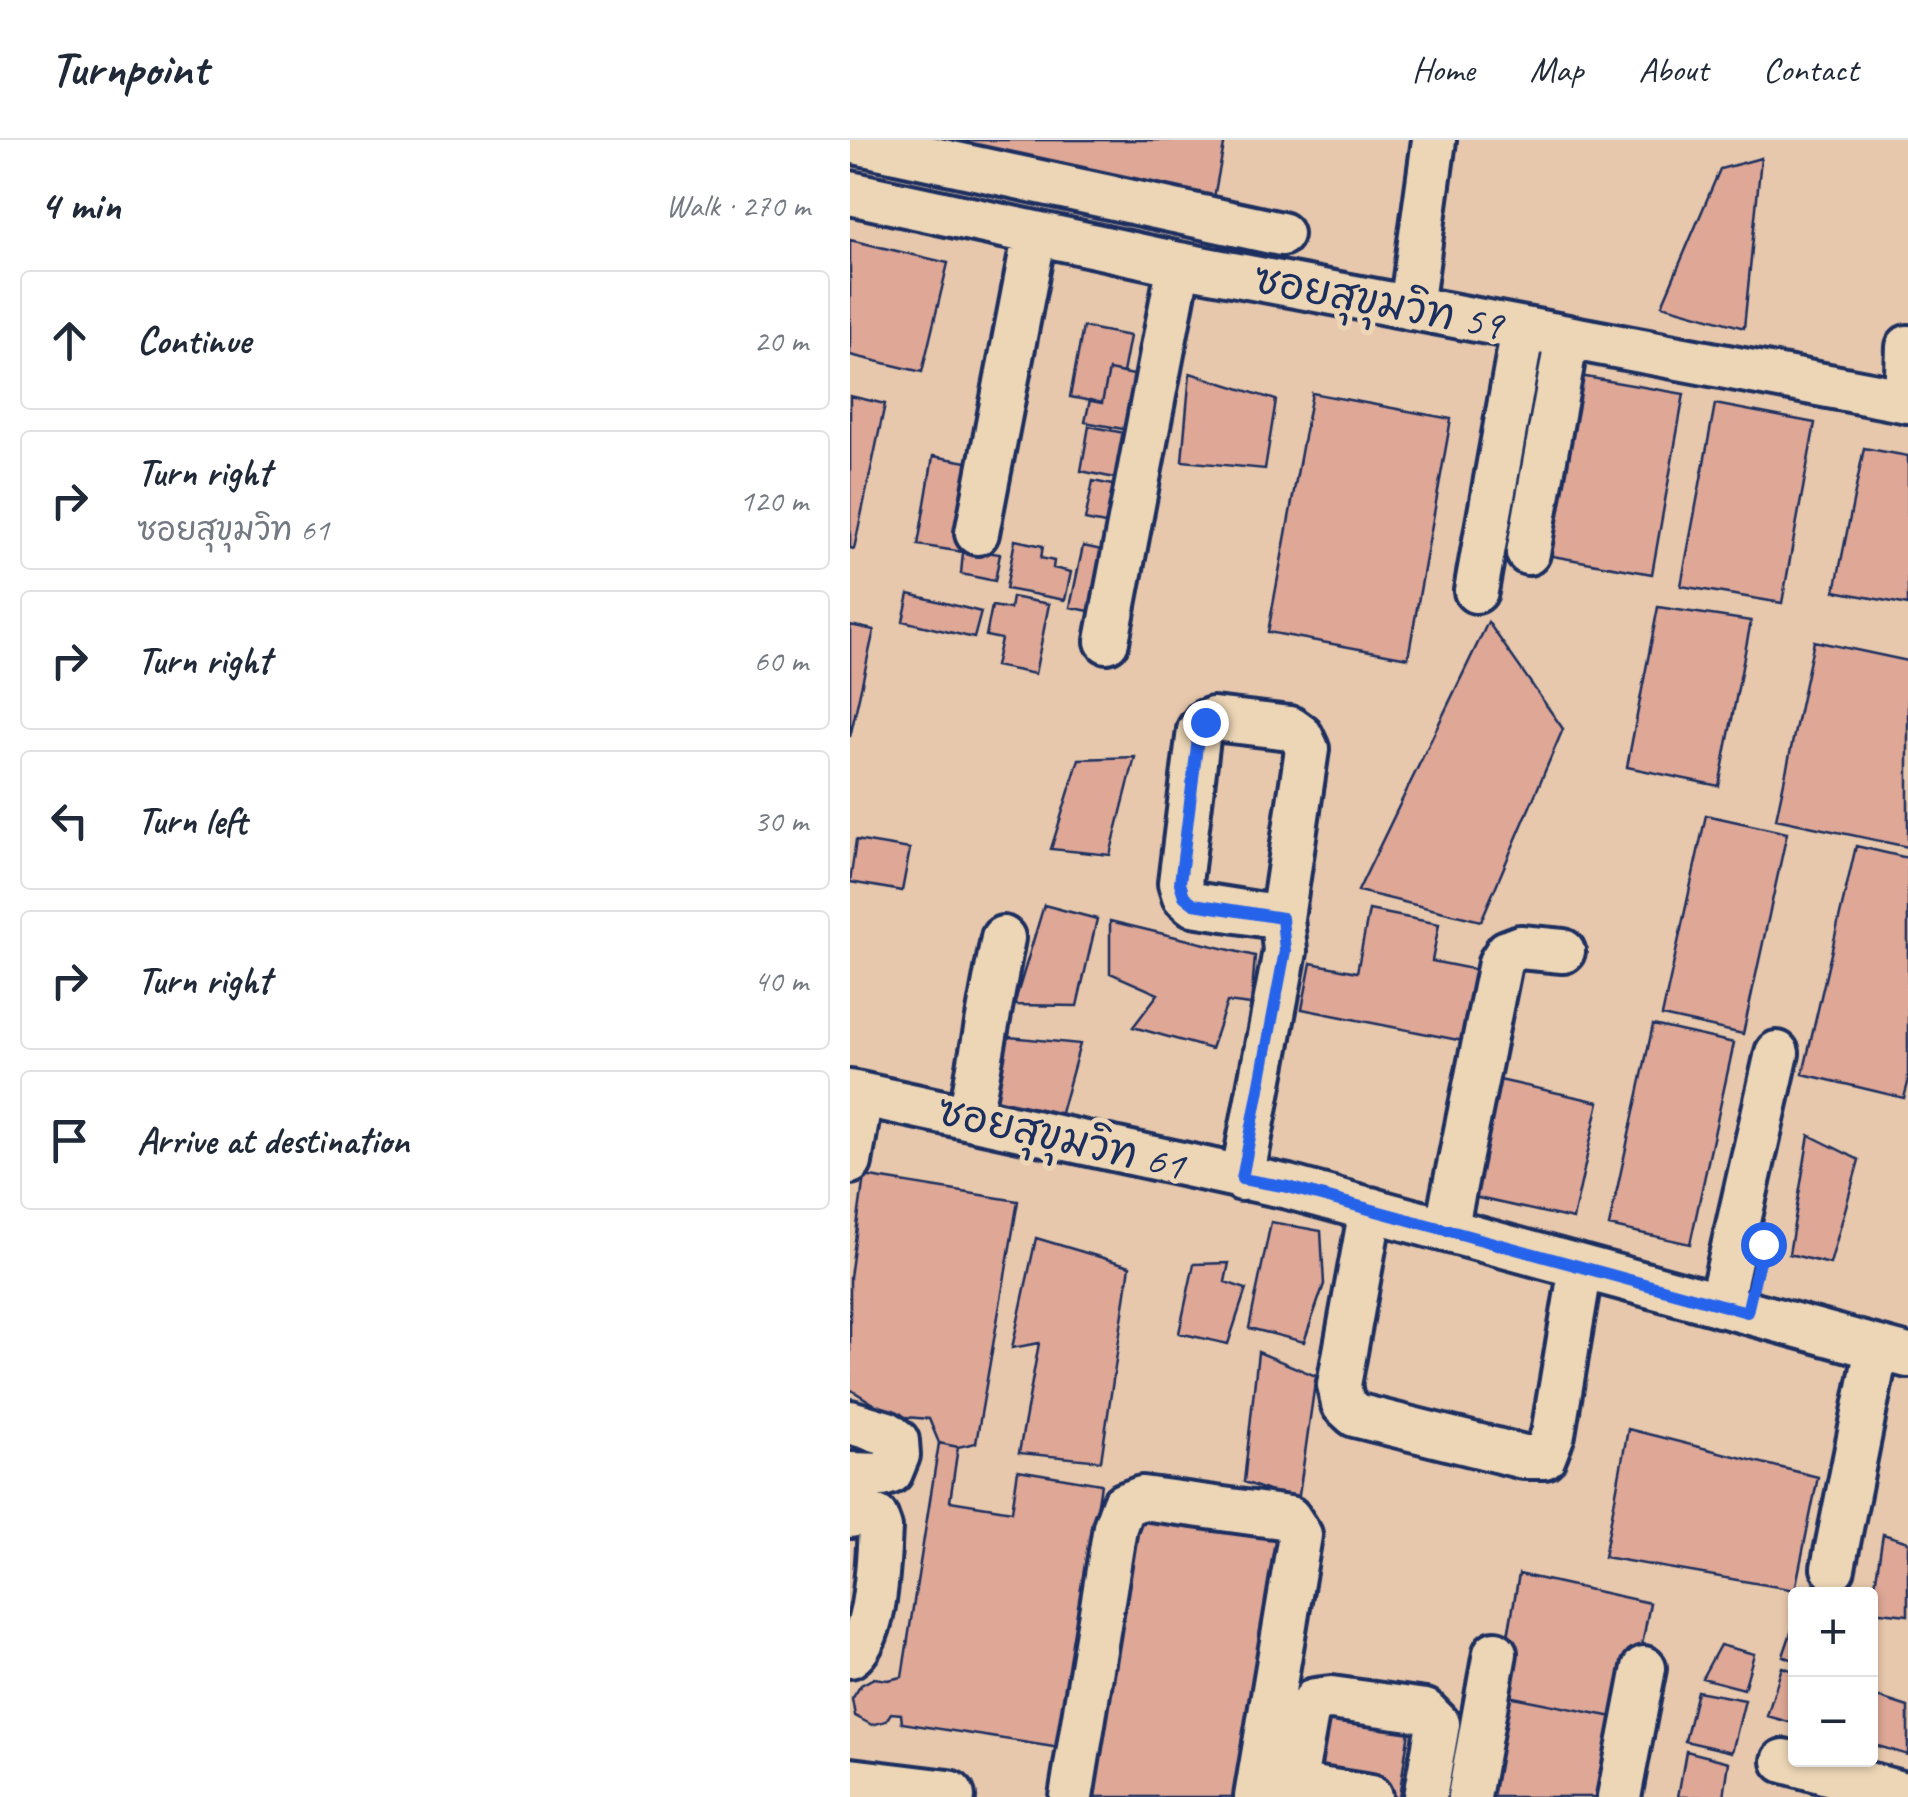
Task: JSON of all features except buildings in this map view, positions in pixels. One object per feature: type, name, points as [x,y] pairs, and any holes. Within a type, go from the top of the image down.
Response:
[{"type":"main road","points":[[850,1785],[936,1796]]},
{"type":"street","points":[[1411,308],[1434,140]]},
{"type":"street","points":[[850,141],[1282,234]]},
{"type":"street","name":"ซอยสุขุมวิท 59","points":[[850,193],[1179,264],[1907,401]]},
{"type":"street","points":[[976,533],[1035,233]]},
{"type":"street","points":[[1107,641],[1179,264]]},
{"type":"street","points":[[1476,591],[1523,329]]},
{"type":"street","points":[[1528,553],[1567,337]]},
{"type":"street","points":[[1907,401],[1908,347]]},
{"type":"street","points":[[1242,1179],[1285,951],[1282,918],[1308,750],[1301,736],[1290,728],[1214,719],[1205,722],[1199,730],[1180,883],[1184,896],[1194,904],[1282,918]]},
{"type":"street","points":[[970,1116],[1003,938]]},
{"type":"street","points":[[1446,1230],[1500,964],[1507,952],[1520,947],[1562,951]]},
{"type":"street","points":[[1733,1309],[1788,1069]]},
{"type":"street","points":[[850,1162],[856,1093]]},
{"type":"street","name":"ซอยสุขุมวิท 61","points":[[856,1093],[1288,1187],[1893,1352]]},
{"type":"street","points":[[1371,1209],[1339,1385],[1343,1404],[1355,1415],[1524,1457],[1544,1456],[1553,1434],[1581,1267]]},
{"type":"street","points":[[1833,1568],[1893,1352]]},
{"type":"street","points":[[850,1422],[886,1432],[897,1441],[898,1455],[891,1472],[850,1474]]},
{"type":"street","points":[[1071,1797],[1115,1528],[1123,1505],[1142,1498],[1289,1518],[1300,1536],[1279,1794]]},
{"type":"street","points":[[850,1516],[871,1513],[880,1528],[870,1622],[859,1650],[850,1656]]},
{"type":"street","points":[[1468,1797],[1495,1653]]},
{"type":"street","points":[[1618,1797],[1644,1668]]},
{"type":"street","points":[[1279,1794],[1291,1688]]},
{"type":"street","points":[[1279,1794],[1307,1712],[1315,1700],[1331,1698],[1424,1711],[1438,1724],[1425,1797]]},
{"type":"street","points":[[1784,1761],[1908,1796]]},
{"type":"street","points":[[1279,1794],[1370,1797]]},
{"type":"route","points":[[1205,722],[1199,730],[1180,883],[1184,896],[1194,904],[1282,918],[1285,951],[1242,1179],[1288,1187],[1747,1312],[1763,1244]]}]
